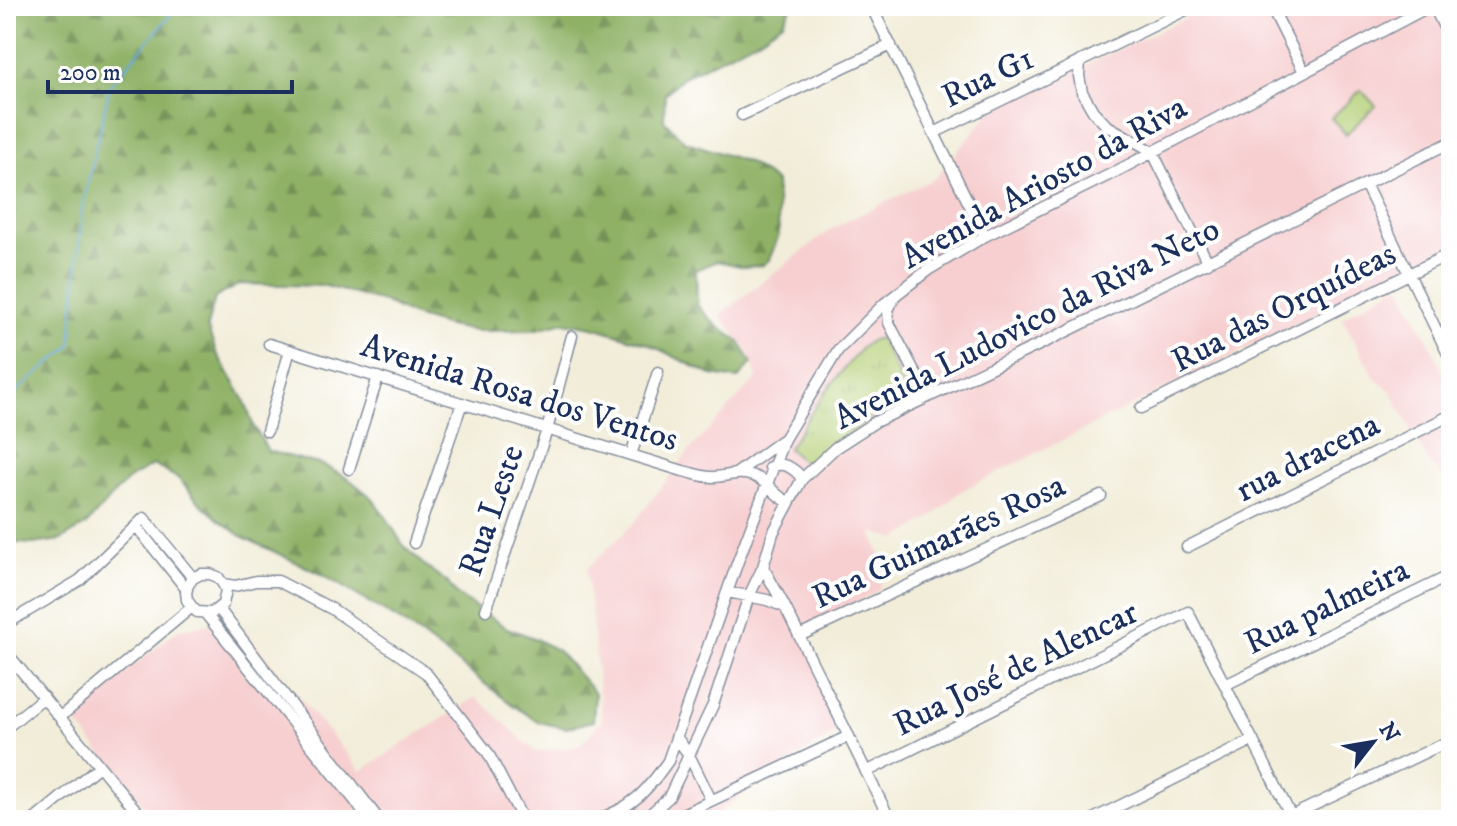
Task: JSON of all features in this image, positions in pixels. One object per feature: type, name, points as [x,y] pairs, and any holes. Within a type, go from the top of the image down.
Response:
[{"type":"street","points":[[871,6],[985,236]]},
{"type":"street","name":"Rua G1","points":[[934,133],[1194,6]]},
{"type":"street","points":[[1271,6],[1304,72]]},
{"type":"street","points":[[1432,6],[1451,42]]},
{"type":"street","name":"Avenida Ariosto da Riva","points":[[596,820],[636,801],[668,761],[784,439],[838,350],[871,317],[928,270],[985,236],[1115,172],[1432,6]]},
{"type":"street","points":[[1443,6],[1451,23]]},
{"type":"street","points":[[742,115],[891,45]]},
{"type":"street","points":[[1080,61],[1082,92],[1093,111],[1106,125],[1152,151],[1208,263]]},
{"type":"street","name":"Avenida Ludovico da Riva Neto","points":[[644,820],[669,797],[713,705],[773,533],[802,479],[835,448],[875,422],[1208,263],[1451,142]]},
{"type":"street","points":[[1365,184],[1451,360]]},
{"type":"street","name":"Rua das Orquídeas","points":[[1141,408],[1451,253]]},
{"type":"street","points":[[898,293],[889,305],[886,323],[915,386],[915,404]]},
{"type":"street","points":[[871,317],[886,323]]},
{"type":"street","name":"Rua Leste","points":[[486,610],[547,430],[572,336]]},
{"type":"street","name":"Avenida Rosa dos Ventos","points":[[269,344],[683,471],[713,477],[737,473],[755,476],[768,483]]},
{"type":"street","points":[[267,431],[290,350]]},
{"type":"street","points":[[902,355],[925,390],[934,394]]},
{"type":"street","points":[[631,455],[658,372]]},
{"type":"street","points":[[349,469],[378,377]]},
{"type":"street","points":[[414,543],[462,403]]},
{"type":"street","name":"rua dracena","points":[[1187,547],[1451,415]]},
{"type":"street","points":[[737,473],[784,439]]},
{"type":"street","points":[[755,476],[773,465],[782,465],[791,468],[802,479]]},
{"type":"street","points":[[768,483],[777,496],[789,502]]},
{"type":"street","name":"Rua Guimarães Rosa","points":[[799,636],[1101,496]]},
{"type":"street","points":[[6,624],[80,580],[144,518],[193,578]]},
{"type":"street","points":[[136,526],[187,590]]},
{"type":"street","points":[[763,567],[890,820]]},
{"type":"street","points":[[201,574],[218,577],[223,584],[226,597],[219,609],[212,613],[197,612],[187,600],[187,590],[193,578],[201,574]]},
{"type":"street","name":"Rua palmeira","points":[[1225,685],[1451,575]]},
{"type":"street","points":[[223,584],[235,586],[256,581],[278,581],[332,609],[426,673],[488,753],[523,820]]},
{"type":"street","points":[[728,592],[785,607]]},
{"type":"street","points":[[60,717],[192,607]]},
{"type":"street","points":[[219,609],[379,820]]},
{"type":"street","name":"Rua José de Alencar","points":[[866,772],[1188,612],[1225,685]]},
{"type":"street","points":[[205,613],[368,820]]},
{"type":"street","points":[[6,652],[144,820]]},
{"type":"street","points":[[1225,685],[1292,818],[1451,740]]},
{"type":"street","points":[[6,728],[43,698]]},
{"type":"street","points":[[670,820],[849,736]]},
{"type":"street","points":[[677,738],[711,800]]},
{"type":"street","points":[[1091,820],[1253,740]]},
{"type":"street","points":[[34,820],[99,766]]},
{"type":"shaded area","points":[[1210,6],[1451,6],[1451,246],[961,491],[932,517],[897,539],[872,532],[885,569],[879,590],[803,631],[836,732],[722,809],[717,820],[156,820],[71,717],[179,629],[235,620],[361,771],[476,697],[536,752],[579,746],[602,720],[587,569],[635,522],[689,451],[757,378],[748,350],[720,315],[831,229],[935,178],[991,111]]},
{"type":"shaded area","points":[[1400,284],[1451,387],[1451,486],[1427,460],[1391,391],[1375,378],[1342,318]]},
{"type":"green space","points":[[6,6],[792,6],[783,22],[760,38],[681,78],[665,94],[664,120],[684,141],[747,162],[776,182],[779,235],[769,260],[763,265],[745,267],[717,261],[696,270],[697,305],[716,325],[739,341],[752,363],[738,379],[711,375],[649,344],[593,327],[564,322],[534,330],[476,331],[411,315],[384,302],[326,286],[240,284],[215,298],[207,326],[216,352],[244,399],[254,427],[268,451],[323,465],[349,479],[371,497],[403,545],[447,582],[457,595],[507,628],[558,651],[595,693],[593,721],[566,728],[539,722],[397,619],[321,574],[243,537],[198,501],[178,478],[153,465],[127,480],[86,525],[61,540],[33,544],[6,542]]},
{"type":"green space","points":[[1361,90],[1376,106],[1346,134],[1331,118]]},
{"type":"green space","points":[[880,338],[910,399],[872,417],[806,465],[788,448],[826,391],[862,347]]},
{"type":"waterway","points":[[6,400],[71,346],[82,209],[110,85],[178,6]]}]
